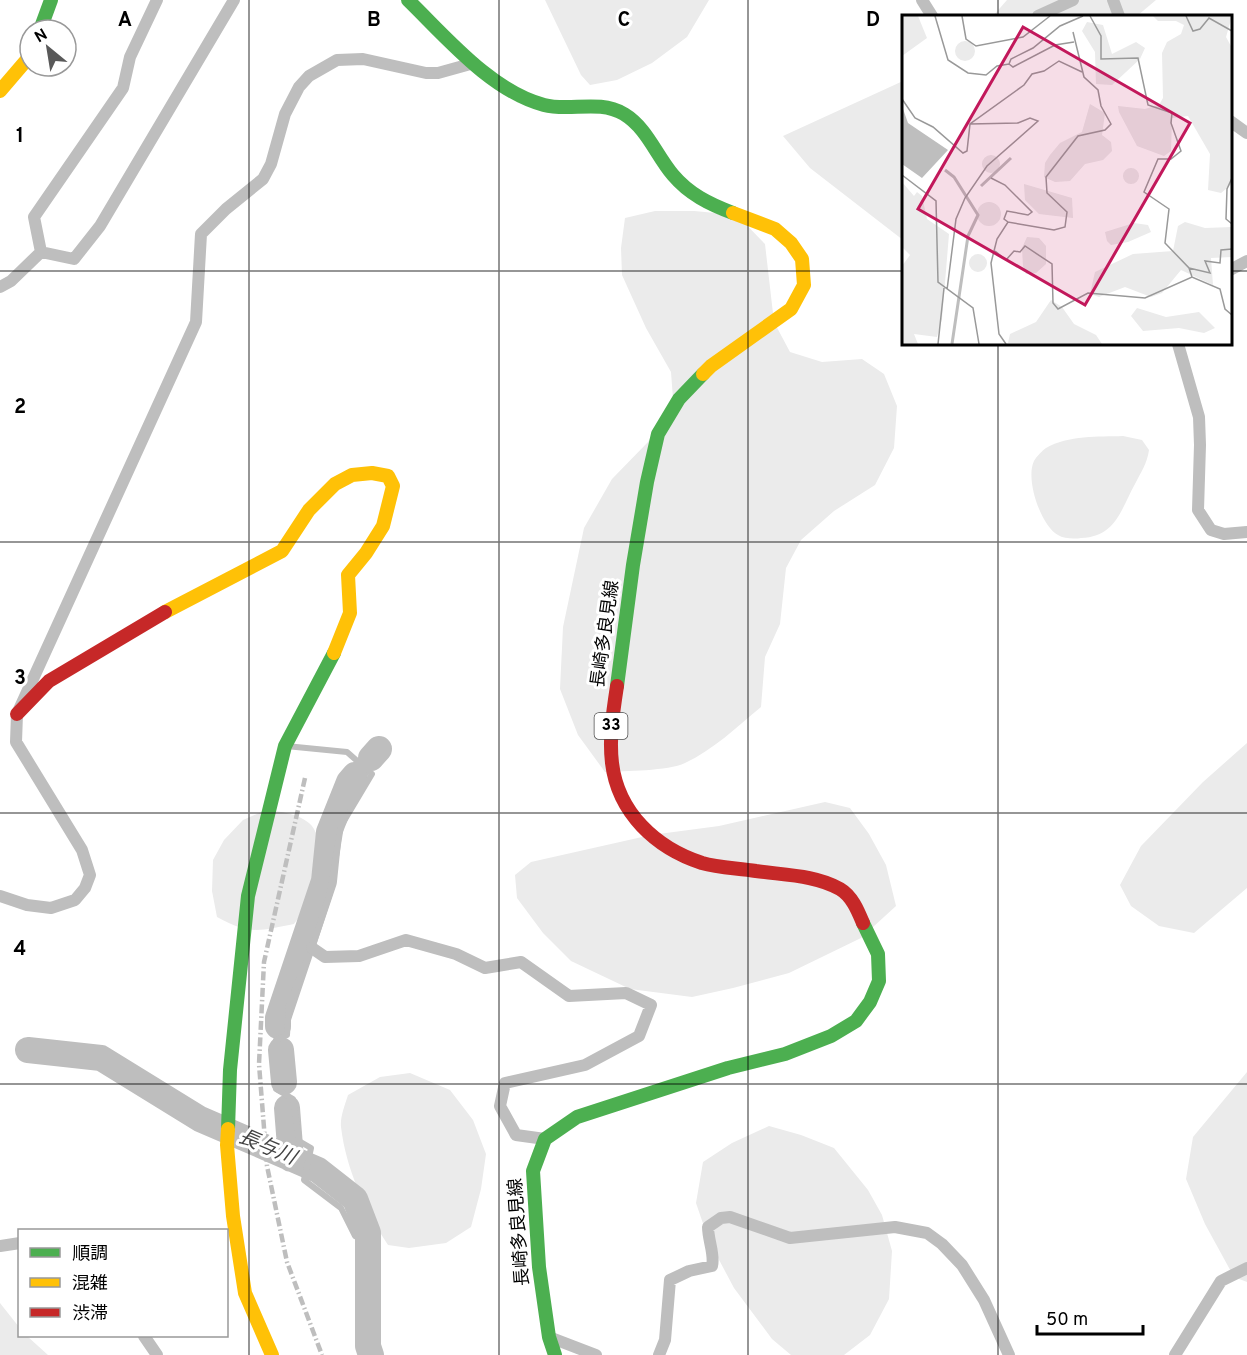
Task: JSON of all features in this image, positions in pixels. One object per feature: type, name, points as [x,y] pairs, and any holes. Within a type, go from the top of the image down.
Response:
[{"type":"main road","points":[[44,18],[51,0]]},
{"type":"main road","name":"長崎多良見線","points":[[408,0],[474,63],[519,96],[546,106],[602,106],[624,114],[639,126],[672,174],[690,193],[714,206],[775,229],[791,243],[802,260],[804,285],[791,309],[711,366],[679,399],[658,434],[647,482],[627,612],[611,730],[612,764],[619,791],[631,814],[646,833],[671,850],[703,863],[814,879],[842,890],[854,903],[878,954],[879,981],[870,1002],[856,1021],[831,1036],[785,1054],[718,1071],[577,1117],[545,1139],[533,1172],[539,1267],[549,1337],[555,1355]]},
{"type":"main road","points":[[0,91],[18,70]]},
{"type":"main road","points":[[17,714],[49,681],[169,610],[282,551],[309,510],[335,484],[352,475],[372,473],[388,476],[393,486],[383,526],[366,553],[348,574],[350,613],[330,660],[285,746],[248,896],[229,1094],[227,1145],[233,1216],[245,1293],[272,1355]]},
{"type":"street","points":[[41,252],[34,218],[123,88],[130,57],[157,0]]},
{"type":"street","points":[[41,252],[74,259],[94,234],[234,0]]},
{"type":"street","points":[[922,0],[931,15]]},
{"type":"street","points":[[1040,15],[1073,0]]},
{"type":"street","points":[[1113,0],[1119,15]]},
{"type":"street","points":[[0,896],[27,905],[51,908],[75,900],[85,888],[90,874],[82,850],[16,742],[17,714],[196,322],[201,234],[226,209],[263,179],[271,164],[285,114],[299,87],[309,76],[337,60],[363,59],[426,73],[438,73],[474,63]]},
{"type":"street","points":[[1232,122],[1247,133]]},
{"type":"street","points":[[0,287],[10,281],[41,252]]},
{"type":"street","points":[[1232,269],[1247,261]]},
{"type":"street","points":[[1178,345],[1199,417],[1198,510],[1210,530],[1224,534],[1247,532]]},
{"type":"street","points":[[312,948],[325,957],[359,956],[406,940],[456,954],[485,968],[521,962],[569,996],[626,993],[651,1005],[639,1036],[585,1065],[506,1083],[500,1106],[516,1135],[545,1139]]},
{"type":"street","points":[[659,1355],[666,1340],[670,1280],[689,1271],[712,1266],[714,1259],[708,1238],[708,1227],[721,1218],[729,1216],[790,1238],[895,1227],[927,1233],[942,1244],[962,1265],[984,1300],[1009,1355]]},
{"type":"street","points":[[0,1246],[18,1243]]},
{"type":"street","points":[[1175,1355],[1221,1281],[1247,1268]]},
{"type":"street","points":[[145,1337],[157,1355]]},
{"type":"street","points":[[549,1337],[596,1355]]},
{"type":"lane","points":[[285,746],[346,752],[372,774],[341,826],[330,893],[312,948],[289,1004],[287,1035],[276,1040],[276,1089],[293,1099],[299,1141],[311,1148],[304,1180],[341,1208],[355,1236]]},
{"type":"shaded area","points":[[545,0],[709,0],[687,37],[652,63],[617,80],[590,85],[581,75]]},
{"type":"shaded area","points":[[1007,0],[1156,0],[1138,15],[994,15]]},
{"type":"shaded area","points":[[902,81],[902,239],[810,168],[783,136]]},
{"type":"shaded area","points":[[655,211],[694,211],[737,215],[765,244],[774,322],[790,352],[822,362],[862,359],[884,374],[897,406],[894,448],[875,485],[834,511],[801,540],[786,568],[780,624],[765,657],[761,707],[715,745],[678,766],[605,772],[578,735],[560,689],[563,627],[584,528],[612,479],[648,442],[673,399],[671,372],[646,328],[622,275],[621,248],[625,218]]},
{"type":"shaded area","points":[[1123,436],[1142,440],[1149,450],[1144,468],[1116,520],[1102,533],[1093,536],[1073,539],[1058,535],[1046,522],[1036,501],[1032,479],[1035,459],[1046,448],[1064,441]]},
{"type":"shaded area","points":[[1247,743],[1247,888],[1194,933],[1159,926],[1131,906],[1120,885],[1141,846],[1203,782]]},
{"type":"shaded area","points":[[825,802],[850,808],[869,834],[886,865],[896,906],[861,938],[789,973],[692,997],[630,989],[571,961],[543,933],[517,898],[515,875],[531,862],[651,835],[719,826]]},
{"type":"shaded area","points":[[266,810],[294,815],[309,823],[318,839],[319,873],[311,902],[294,924],[263,930],[246,929],[217,917],[212,891],[213,860],[224,840],[243,820]]},
{"type":"shaded area","points":[[1247,1072],[1247,1282],[1234,1277],[1205,1224],[1186,1179],[1193,1137]]},
{"type":"shaded area","points":[[410,1073],[450,1090],[473,1120],[486,1154],[481,1189],[471,1227],[446,1243],[409,1248],[388,1245],[372,1218],[352,1174],[341,1123],[348,1095],[380,1077]]},
{"type":"shaded area","points":[[769,1126],[834,1148],[868,1190],[882,1215],[892,1251],[889,1299],[870,1335],[844,1355],[791,1355],[772,1339],[734,1288],[709,1241],[696,1203],[703,1162],[732,1143]]},
{"type":"shaded area","points":[[0,1303],[18,1326],[18,1337],[28,1337],[48,1355],[0,1355]]},
{"type":"waterway","points":[[371,758],[379,749]]},
{"type":"waterway","points":[[278,1026],[278,1018],[324,881],[329,832],[349,782],[355,775]]},
{"type":"waterway","name":"長与川","points":[[28,1050],[101,1058],[200,1119],[318,1170],[355,1199],[368,1233],[368,1346],[371,1355]]},
{"type":"waterway","points":[[281,1050],[284,1082]]},
{"type":"waterway","points":[[287,1108],[291,1159]]},
{"type":"railway","points":[[305,778],[264,962],[259,1064],[267,1166],[287,1262],[322,1355]]},
{"type":"traffic: fast","points":[[44,18],[51,0]]},
{"type":"traffic: fast","points":[[408,0],[470,61],[506,88],[524,98],[554,107],[594,106],[624,114],[639,127],[673,175],[686,188],[708,202],[733,213]]},
{"type":"traffic: fast","points":[[617,686],[633,565],[647,482],[658,434],[679,399],[703,374]]},
{"type":"traffic: fast","points":[[228,1129],[230,1070],[248,896],[285,746],[334,653]]},
{"type":"traffic: fast","points":[[555,1355],[549,1337],[539,1267],[533,1171],[545,1139],[577,1117],[728,1068],[785,1054],[831,1036],[856,1021],[870,1002],[879,981],[878,954],[863,923]]},
{"type":"traffic: slow","points":[[0,91],[18,70]]},
{"type":"traffic: slow","points":[[703,374],[791,309],[804,285],[802,259],[791,243],[775,229],[733,213]]},
{"type":"traffic: slow","points":[[165,612],[282,551],[309,510],[335,484],[352,475],[372,473],[388,476],[393,486],[383,526],[366,553],[348,575],[350,613],[334,653]]},
{"type":"traffic: slow","points":[[228,1129],[227,1145],[233,1216],[245,1293],[272,1355]]},
{"type":"traffic: jam","points":[[17,714],[49,681],[165,612]]},
{"type":"traffic: jam","points":[[617,686],[611,735],[612,763],[622,798],[642,826],[669,848],[702,863],[800,876],[831,884],[848,896],[863,923]]}]
